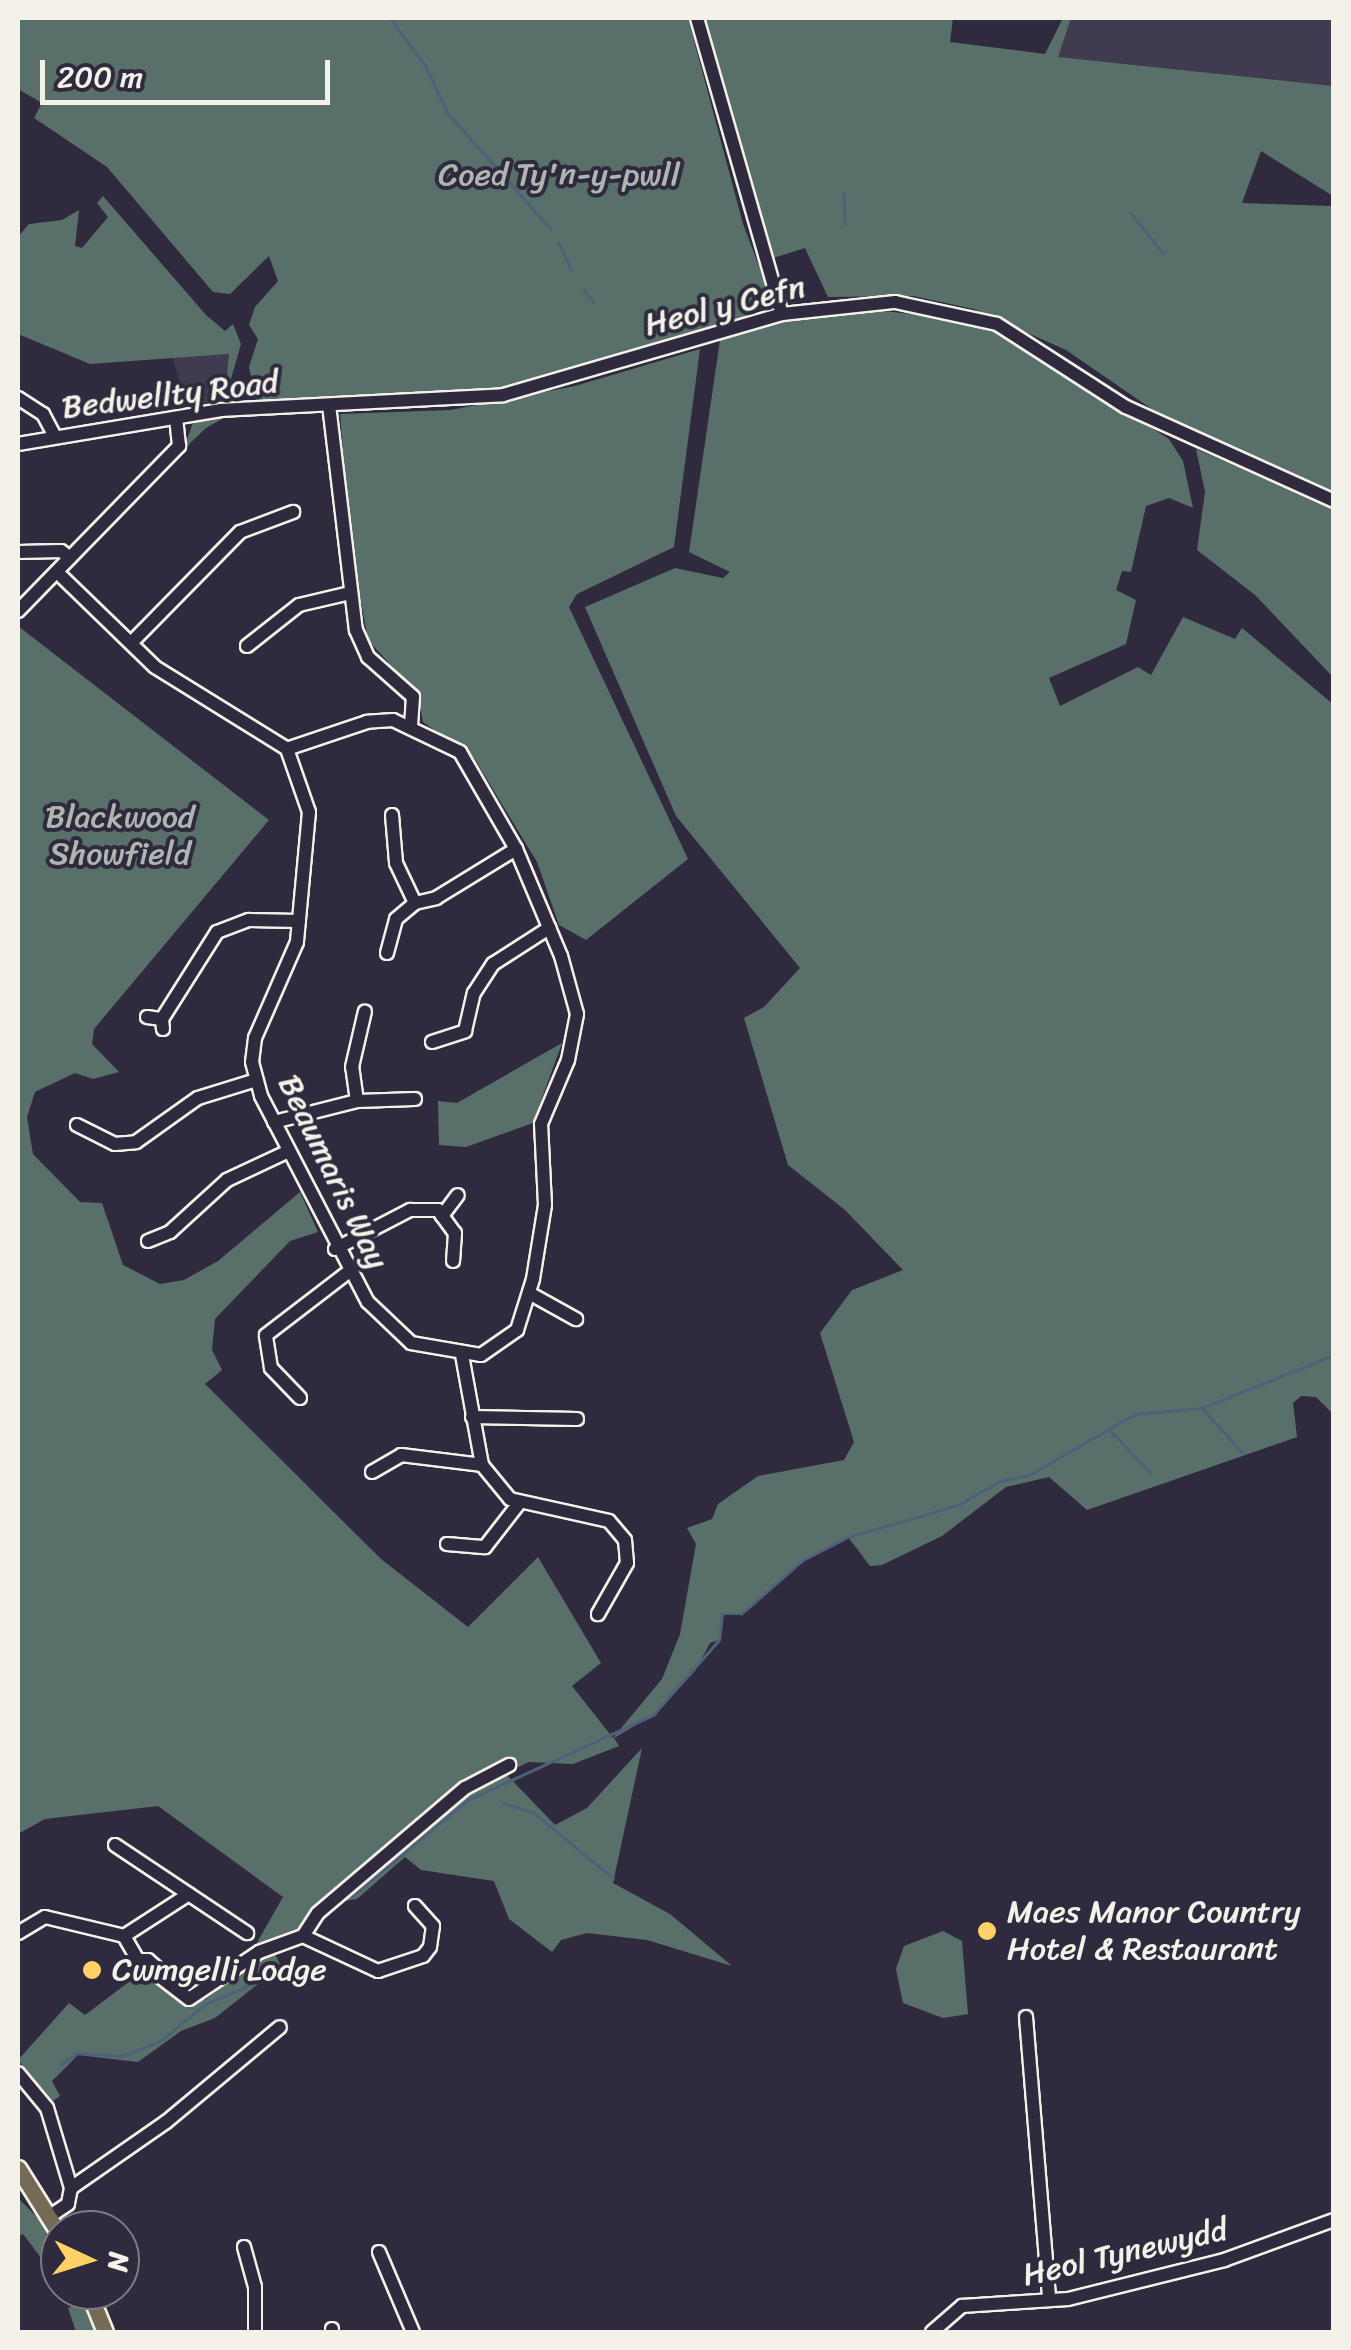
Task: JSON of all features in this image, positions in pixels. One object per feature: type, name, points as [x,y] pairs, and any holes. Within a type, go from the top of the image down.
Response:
[{"type":"main road","points":[[18,2168],[46,2210]]},
{"type":"street","points":[[697,18],[782,314]]},
{"type":"street","name":"Heol y Cefn","points":[[329,405],[504,395],[782,314],[895,302],[996,324],[1126,406],[1334,501]]},
{"type":"street","points":[[18,398],[43,414],[55,438]]},
{"type":"street","points":[[329,405],[350,594],[360,645],[413,697],[411,726]]},
{"type":"street","name":"Bedwellty Road","points":[[18,444],[176,418],[329,405]]},
{"type":"street","points":[[18,611],[179,446],[176,418]]},
{"type":"street","points":[[131,643],[240,532],[289,516]]},
{"type":"street","points":[[18,552],[60,551],[70,558]]},
{"type":"street","points":[[56,572],[161,671],[287,749],[367,722],[411,726],[460,752],[516,848],[561,956],[577,1014],[568,1060],[541,1124],[545,1205],[529,1293],[517,1330],[481,1355],[462,1355],[482,1465],[510,1499],[609,1521],[625,1540],[626,1563],[598,1614]]},
{"type":"street","points":[[247,646],[299,605],[350,594]]},
{"type":"street","name":"Beaumaris Way","points":[[287,749],[308,812],[300,921],[297,942],[254,1038],[256,1080],[348,1272],[391,1328],[412,1343],[462,1355]]},
{"type":"street","points":[[397,823],[399,876],[415,903]]},
{"type":"street","points":[[387,953],[396,919],[415,903],[436,898],[516,848]]},
{"type":"street","points":[[147,1017],[162,1024],[217,932],[248,920],[300,921]]},
{"type":"street","points":[[432,1042],[465,1031],[474,993],[493,964],[549,928]]},
{"type":"street","points":[[357,1101],[352,1067],[365,1010]]},
{"type":"street","points":[[77,1125],[89,1140],[136,1142],[198,1098],[256,1080]]},
{"type":"street","points":[[274,1122],[357,1101],[415,1099]]},
{"type":"street","points":[[148,1241],[170,1232],[227,1180],[288,1151]]},
{"type":"street","points":[[442,1216],[458,1195]]},
{"type":"street","points":[[335,1249],[410,1210],[442,1216],[455,1233],[453,1260]]},
{"type":"street","points":[[296,1389],[266,1359],[266,1335],[280,1318],[348,1272]]},
{"type":"street","points":[[529,1293],[576,1319]]},
{"type":"street","points":[[472,1417],[577,1419]]},
{"type":"street","points":[[372,1472],[401,1455],[482,1465]]},
{"type":"street","points":[[447,1544],[485,1546],[520,1502]]},
{"type":"street","points":[[302,1936],[318,1912],[465,1788],[509,1765]]},
{"type":"street","points":[[115,1845],[247,1933]]},
{"type":"street","points":[[18,1933],[44,1917],[124,1936],[189,1894]]},
{"type":"street","points":[[124,1936],[138,1960],[190,1999],[259,1952],[302,1936],[325,1942],[364,1968],[400,1966],[423,1956],[434,1936],[427,1915],[416,1906]]},
{"type":"street","points":[[138,1960],[148,1960],[182,1990]]},
{"type":"street","points":[[1026,2017],[1049,2299]]},
{"type":"street","points":[[71,2188],[166,2122],[280,2027]]},
{"type":"street","points":[[18,2073],[47,2108],[71,2188],[68,2204],[59,2210]]},
{"type":"street","name":"Heol Tynewydd","points":[[932,2332],[962,2306],[1010,2307],[1224,2260],[1334,2220]]},
{"type":"street","points":[[244,2247],[256,2288],[255,2332]]},
{"type":"street","points":[[378,2252],[412,2332]]},
{"type":"shaded area","points":[[1071,18],[1333,18],[1333,86],[1057,57]]},
{"type":"shaded area","points":[[230,354],[225,400],[186,407],[173,358]]},
{"type":"green space","name":"Coed Ty'n-y-pwll","points":[[18,18],[688,18],[743,224],[773,303],[725,325],[506,389],[256,402],[249,367],[258,339],[249,325],[255,307],[278,281],[269,256],[230,294],[213,292],[107,167],[34,118],[42,103],[18,89]]},
{"type":"green space","points":[[704,18],[953,18],[950,42],[1045,54],[1063,18],[1071,18],[1058,57],[1333,86],[1333,196],[1261,151],[1242,203],[1333,206],[1333,494],[1172,423],[1066,350],[974,309],[913,296],[828,297],[805,248],[770,259]]},
{"type":"green space","points":[[103,196],[206,315],[225,331],[233,324],[241,344],[225,400],[229,354],[90,364],[18,334],[18,237],[29,224],[62,220],[79,210],[75,246],[82,248],[108,217],[97,203]]},
{"type":"green space","name":"Blackwood Showfield","points":[[876,310],[945,318],[1011,337],[1169,439],[1183,461],[1193,508],[1169,498],[1146,506],[1131,572],[1122,571],[1116,590],[1136,600],[1126,644],[1049,678],[1060,706],[1138,667],[1151,675],[1183,617],[1235,639],[1242,628],[1333,704],[1333,1414],[1316,1397],[1301,1396],[1293,1403],[1297,1437],[1087,1510],[1049,1477],[1006,1487],[942,1536],[882,1565],[870,1566],[848,1537],[803,1560],[741,1614],[722,1614],[719,1640],[710,1643],[695,1671],[653,1715],[614,1738],[619,1746],[573,1764],[529,1762],[505,1773],[555,1825],[587,1808],[642,1748],[613,1883],[670,1914],[732,1966],[647,1940],[587,1933],[561,1940],[552,1952],[509,1919],[494,1881],[421,1870],[405,1857],[357,1899],[324,1904],[295,1932],[255,1946],[283,1897],[158,1806],[45,1819],[18,1834],[18,626],[269,820],[94,1029],[92,1044],[119,1072],[93,1079],[75,1073],[35,1092],[27,1117],[33,1154],[80,1202],[102,1203],[123,1265],[160,1284],[184,1280],[218,1261],[300,1192],[318,1232],[290,1241],[215,1319],[212,1350],[222,1370],[205,1384],[381,1559],[468,1627],[538,1557],[601,1663],[572,1686],[613,1738],[662,1679],[680,1634],[696,1544],[687,1528],[712,1519],[718,1504],[758,1476],[844,1460],[854,1442],[820,1333],[852,1290],[903,1270],[845,1210],[788,1165],[744,1018],[764,1007],[800,968],[676,816],[585,607],[675,568],[723,578],[730,572],[689,552],[720,340],[802,317]]},
{"type":"green space","points":[[700,349],[674,547],[577,594],[569,607],[688,859],[586,940],[559,925],[537,862],[474,758],[423,722],[418,695],[368,640],[349,535],[340,414],[451,410],[575,386]]},
{"type":"green space","points":[[227,416],[206,428],[183,450],[193,423]]},
{"type":"green space","points":[[1196,449],[1333,508],[1333,677],[1255,595],[1197,550],[1205,492]]},
{"type":"green space","points":[[562,1043],[533,1123],[466,1147],[439,1145],[438,1101],[457,1103]]},
{"type":"green space","points":[[943,1931],[962,1941],[968,2014],[943,2018],[903,2003],[896,1969],[904,1946]]},
{"type":"green space","points":[[273,1950],[283,1970],[279,1981],[258,1984],[215,2018],[181,2031],[138,2062],[78,2055],[52,2081],[60,2096],[53,2101],[18,2060],[69,2003],[85,2015],[142,1972],[191,2004],[206,1999]]},
{"type":"green space","points":[[18,2198],[40,2220],[40,2256],[23,2234],[18,2237]]},
{"type":"green space","points":[[69,2310],[89,2310],[97,2332],[76,2332]]},
{"type":"waterway","points":[[390,18],[426,66],[447,112],[551,229]]},
{"type":"waterway","points":[[844,192],[845,224]]},
{"type":"waterway","points":[[1131,213],[1163,253]]},
{"type":"waterway","points":[[559,242],[571,269]]},
{"type":"waterway","points":[[584,289],[594,303]]},
{"type":"waterway","points":[[351,1897],[468,1800],[653,1715],[719,1640],[722,1614],[741,1614],[803,1560],[848,1537],[958,1505],[1000,1481],[1029,1475],[1135,1414],[1202,1408],[1334,1355]]},
{"type":"waterway","points":[[1204,1410],[1242,1452]]},
{"type":"waterway","points":[[1111,1431],[1151,1473]]},
{"type":"waterway","points":[[503,1803],[533,1812],[613,1878]]},
{"type":"waterway","points":[[61,2064],[78,2053],[122,2056],[159,2042],[204,2005],[277,1973]]},
{"type":"place","name":"Maes Manor Country Hotel & Restaurant","points":[[987,1931]]},
{"type":"place","name":"Cwmgelli Lodge","points":[[92,1970]]}]
